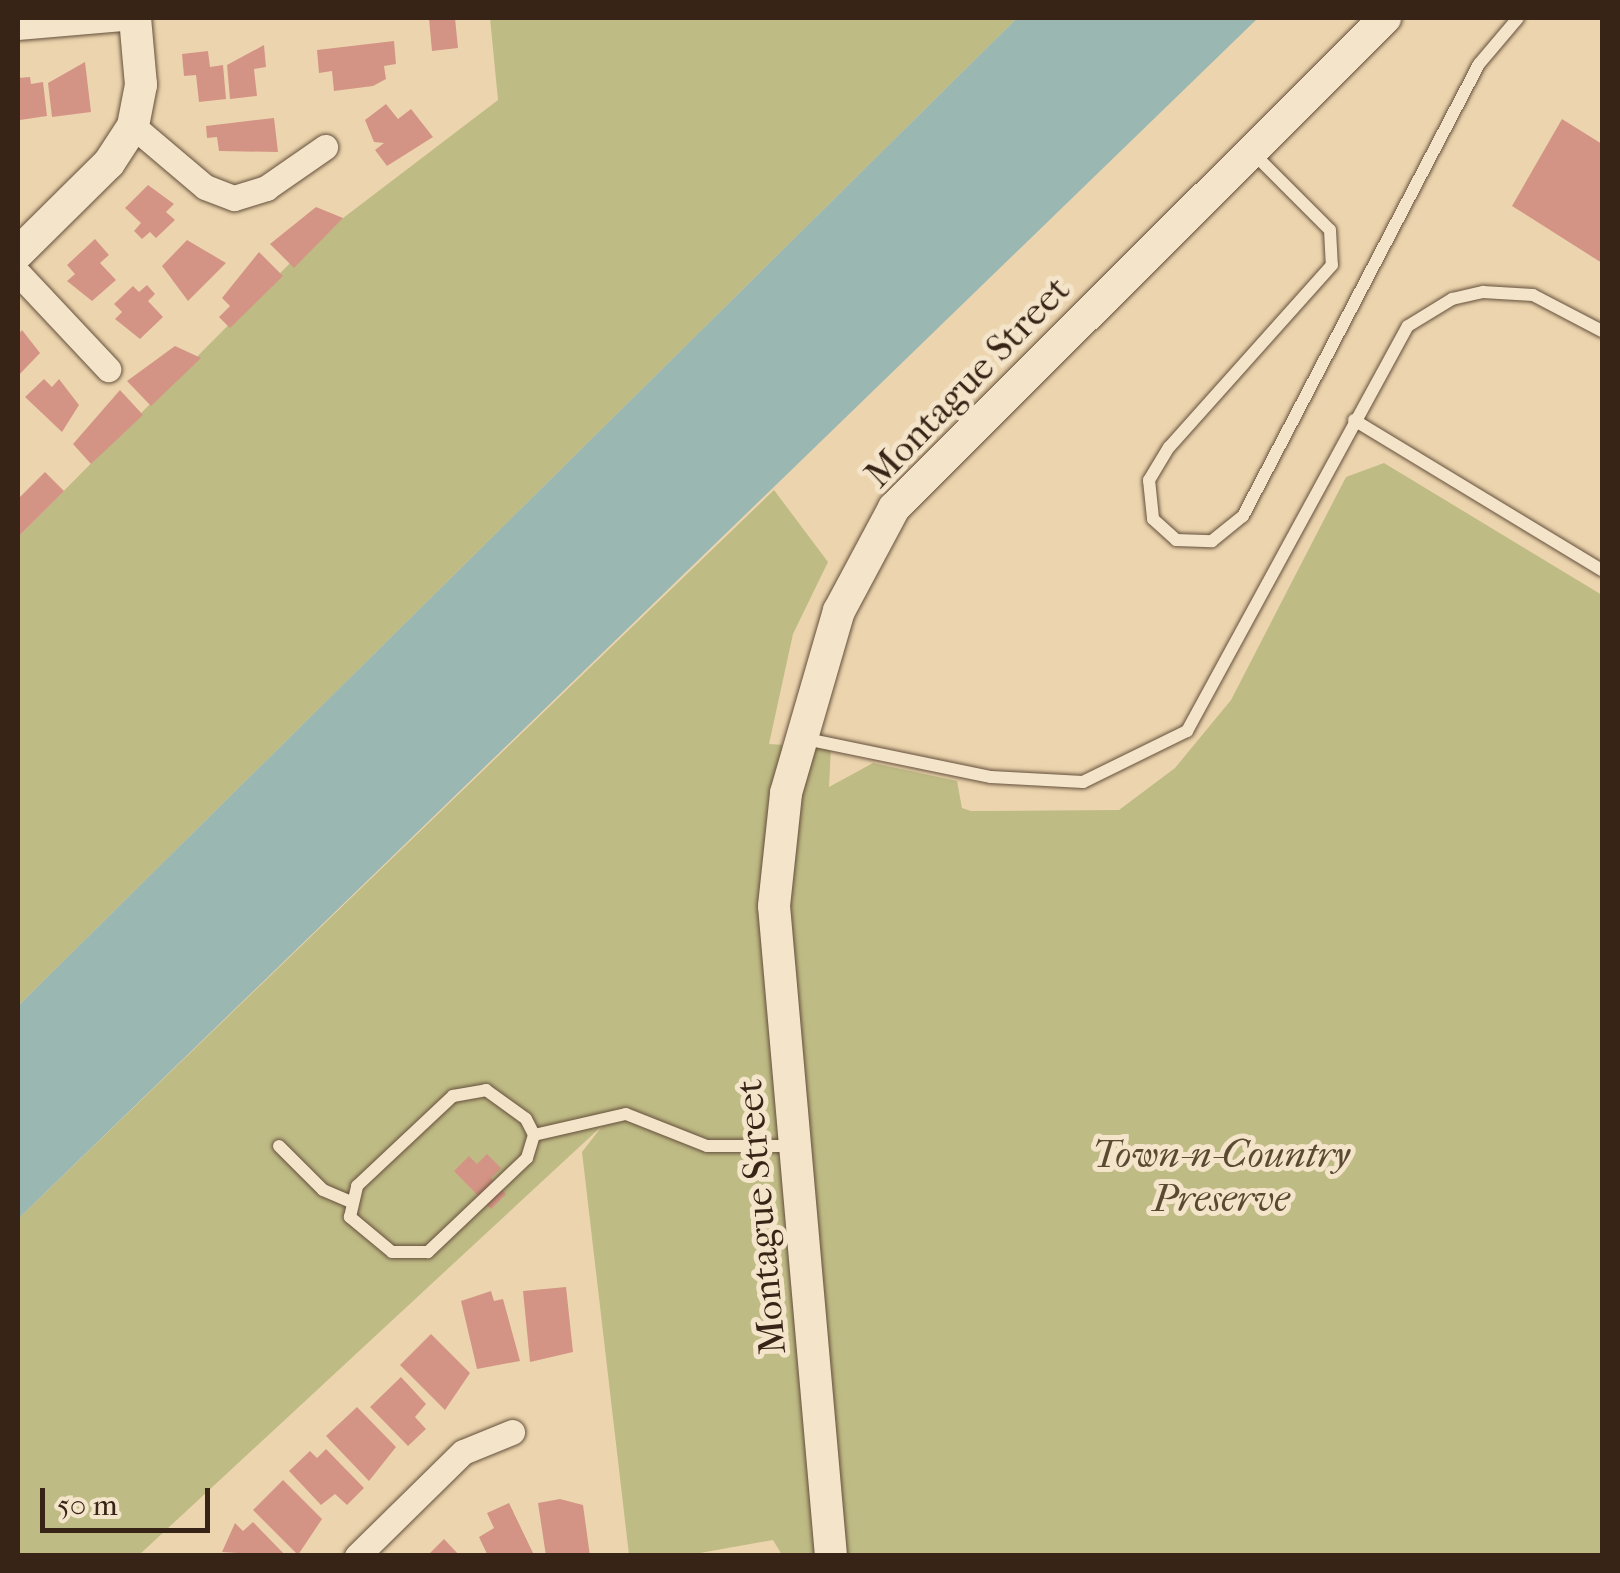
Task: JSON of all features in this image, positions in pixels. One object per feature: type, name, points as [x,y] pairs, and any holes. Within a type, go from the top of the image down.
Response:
[{"type":"street","points":[[18,28],[122,18]]},
{"type":"street","points":[[18,253],[110,163],[132,126],[141,85],[135,18]]},
{"type":"street","name":"Montague Street","points":[[831,1556],[774,906],[798,738],[838,611],[894,508],[1385,18]]},
{"type":"street","points":[[132,126],[204,187],[234,198],[266,188],[325,147]]},
{"type":"street","points":[[18,272],[108,369]]},
{"type":"street","points":[[357,1556],[463,1452],[512,1432]]},
{"type":"lane","points":[[1252,152],[1330,230],[1332,265],[1168,447],[1149,480],[1153,519],[1176,540],[1212,540],[1243,516],[1479,64],[1518,18]]},
{"type":"lane","points":[[798,738],[991,778],[1083,782],[1187,731],[1408,326],[1452,299],[1533,294],[1602,331]]},
{"type":"lane","points":[[1354,420],[1602,570]]},
{"type":"lane","points":[[486,1090],[504,1096],[534,1135],[512,1178],[428,1252],[392,1252],[350,1216],[349,1201],[453,1096],[486,1090]]},
{"type":"lane","points":[[534,1135],[626,1114],[720,1148],[795,1145]]},
{"type":"lane","points":[[278,1146],[323,1190],[349,1201]]},
{"type":"green space","points":[[490,18],[1017,18],[18,1006],[18,537],[309,244],[498,100]]},
{"type":"green space","name":"Town-n-Country Preserve","points":[[1384,463],[1602,595],[1602,1555],[843,1555],[786,906],[809,745],[831,747],[829,787],[873,763],[957,781],[962,808],[971,811],[1119,810],[1175,768],[1231,700],[1346,477]]},
{"type":"green space","points":[[774,490],[828,562],[793,634],[769,744],[785,745],[774,791],[820,1555],[782,1555],[773,1540],[689,1555],[629,1555],[582,1152],[603,1125],[139,1555],[18,1556],[18,1219]]},
{"type":"water","points":[[1017,18],[1258,18],[18,1219],[18,1006]]},
{"type":"building","points":[[429,18],[455,18],[458,48],[432,51]]},
{"type":"building","points":[[394,41],[396,64],[384,66],[386,79],[373,86],[334,91],[332,71],[319,73],[317,50]]},
{"type":"building","points":[[264,45],[266,67],[254,69],[257,96],[230,99],[227,65]]},
{"type":"building","points":[[208,51],[210,67],[223,65],[226,99],[199,102],[196,75],[184,76],[182,54]]},
{"type":"building","points":[[85,62],[91,112],[52,117],[48,83]]},
{"type":"building","points":[[30,77],[31,84],[43,82],[47,116],[20,120],[18,78]]},
{"type":"building","points":[[386,104],[398,119],[411,109],[433,137],[387,166],[375,150],[384,143],[374,142],[365,120]]},
{"type":"building","points":[[274,118],[278,152],[219,151],[217,137],[207,138],[206,126]]},
{"type":"building","points":[[1562,119],[1602,144],[1602,263],[1512,206]]},
{"type":"building","points":[[148,185],[174,204],[166,212],[175,220],[156,238],[150,232],[142,239],[134,231],[141,223],[125,208]]},
{"type":"building","points":[[316,207],[343,218],[294,268],[270,244]]},
{"type":"building","points":[[95,239],[109,255],[100,263],[116,280],[92,301],[67,281],[75,274],[67,265]]},
{"type":"building","points":[[187,240],[226,263],[188,301],[162,266]]},
{"type":"building","points":[[259,252],[283,276],[230,328],[219,317],[230,306],[222,298]]},
{"type":"building","points":[[147,285],[155,294],[148,301],[163,317],[140,339],[115,319],[122,312],[114,304],[133,286],[139,292]]},
{"type":"building","points":[[22,330],[40,353],[18,376],[18,335]]},
{"type":"building","points":[[175,346],[201,358],[151,406],[127,381]]},
{"type":"building","points":[[44,379],[52,387],[59,379],[79,405],[62,432],[25,397]]},
{"type":"building","points":[[120,390],[143,415],[91,464],[73,444]]},
{"type":"building","points":[[45,472],[64,491],[18,537],[18,499]]},
{"type":"building","points":[[487,1154],[501,1168],[491,1178],[506,1194],[491,1209],[454,1171],[469,1156],[477,1164]]},
{"type":"building","points":[[566,1287],[573,1352],[530,1362],[523,1291]]},
{"type":"building","points":[[491,1291],[494,1301],[503,1299],[520,1361],[477,1369],[461,1301]]},
{"type":"building","points":[[431,1334],[470,1373],[445,1410],[400,1365]]},
{"type":"building","points":[[401,1377],[426,1404],[415,1417],[426,1429],[408,1446],[370,1407]]},
{"type":"building","points":[[357,1407],[396,1447],[369,1481],[326,1436]]},
{"type":"building","points":[[326,1449],[364,1488],[347,1505],[335,1494],[321,1505],[289,1471],[310,1451],[317,1458]]},
{"type":"building","points":[[283,1480],[322,1519],[298,1555],[253,1510]]},
{"type":"building","points":[[560,1499],[583,1505],[590,1556],[546,1556],[538,1503]]},
{"type":"building","points":[[509,1503],[533,1553],[488,1556],[479,1537],[494,1528],[487,1513]]},
{"type":"building","points":[[253,1522],[286,1556],[222,1552],[235,1523],[243,1531]]},
{"type":"building","points":[[444,1539],[460,1556],[427,1556]]}]
